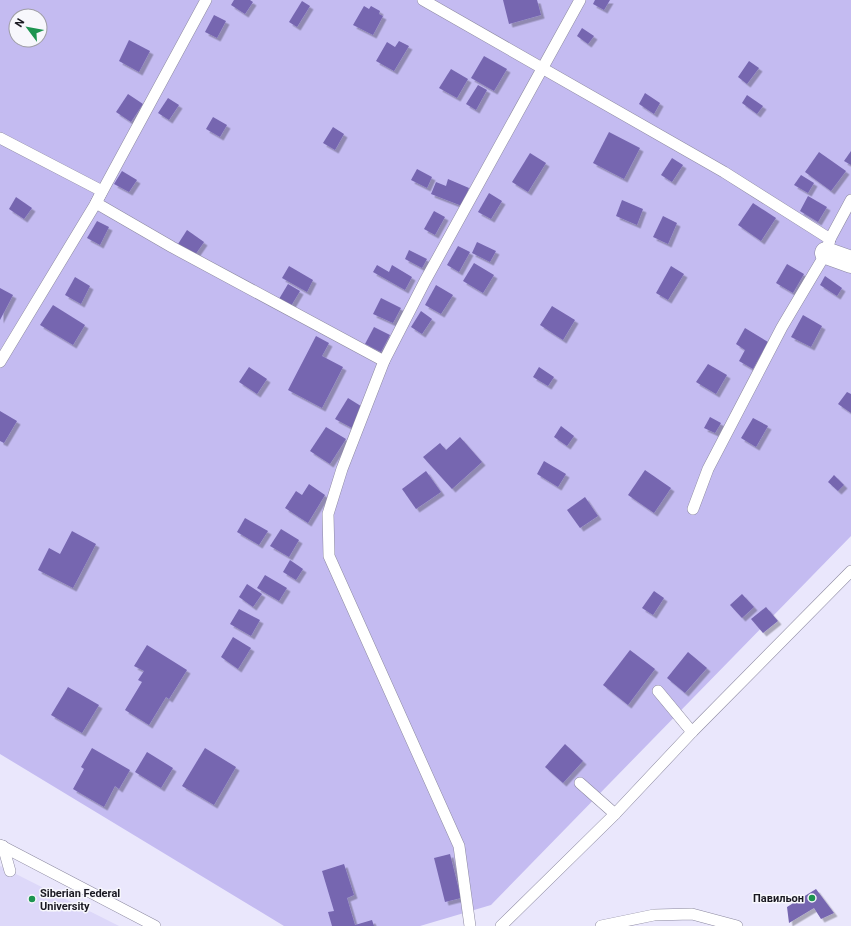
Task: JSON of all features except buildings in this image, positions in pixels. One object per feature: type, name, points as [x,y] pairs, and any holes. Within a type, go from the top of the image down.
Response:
[{"type":"street","points":[[828,246],[851,262]]},
{"type":"lane","points":[[0,362],[96,203],[206,0]]},
{"type":"lane","points":[[423,0],[724,172],[828,246]]},
{"type":"lane","points":[[470,926],[459,846],[329,556],[328,514],[342,469],[384,361],[542,67],[580,0]]},
{"type":"lane","points":[[0,138],[102,191]]},
{"type":"lane","points":[[693,509],[708,469],[782,327],[828,246],[851,200]]},
{"type":"lane","points":[[96,203],[172,247],[384,361]]},
{"type":"lane","points":[[501,926],[615,814],[692,732],[851,571]]},
{"type":"lane","points":[[658,691],[692,732]]},
{"type":"lane","points":[[580,783],[615,814]]},
{"type":"lane","points":[[1,845],[10,871]]},
{"type":"lane","points":[[1,845],[155,926]]},
{"type":"lane","points":[[602,926],[654,915],[692,914],[736,926]]},
{"type":"shaded area","points":[[0,0],[851,0],[851,536],[491,905],[420,926],[284,926],[0,754]]},
{"type":"shaded area","name":"Siberian Federal University","points":[[0,866],[10,871],[119,926],[0,926]]},
{"type":"place","name":"Павильон","points":[[812,898]]},
{"type":"place","name":"Siberian Federal University","points":[[32,899]]}]
